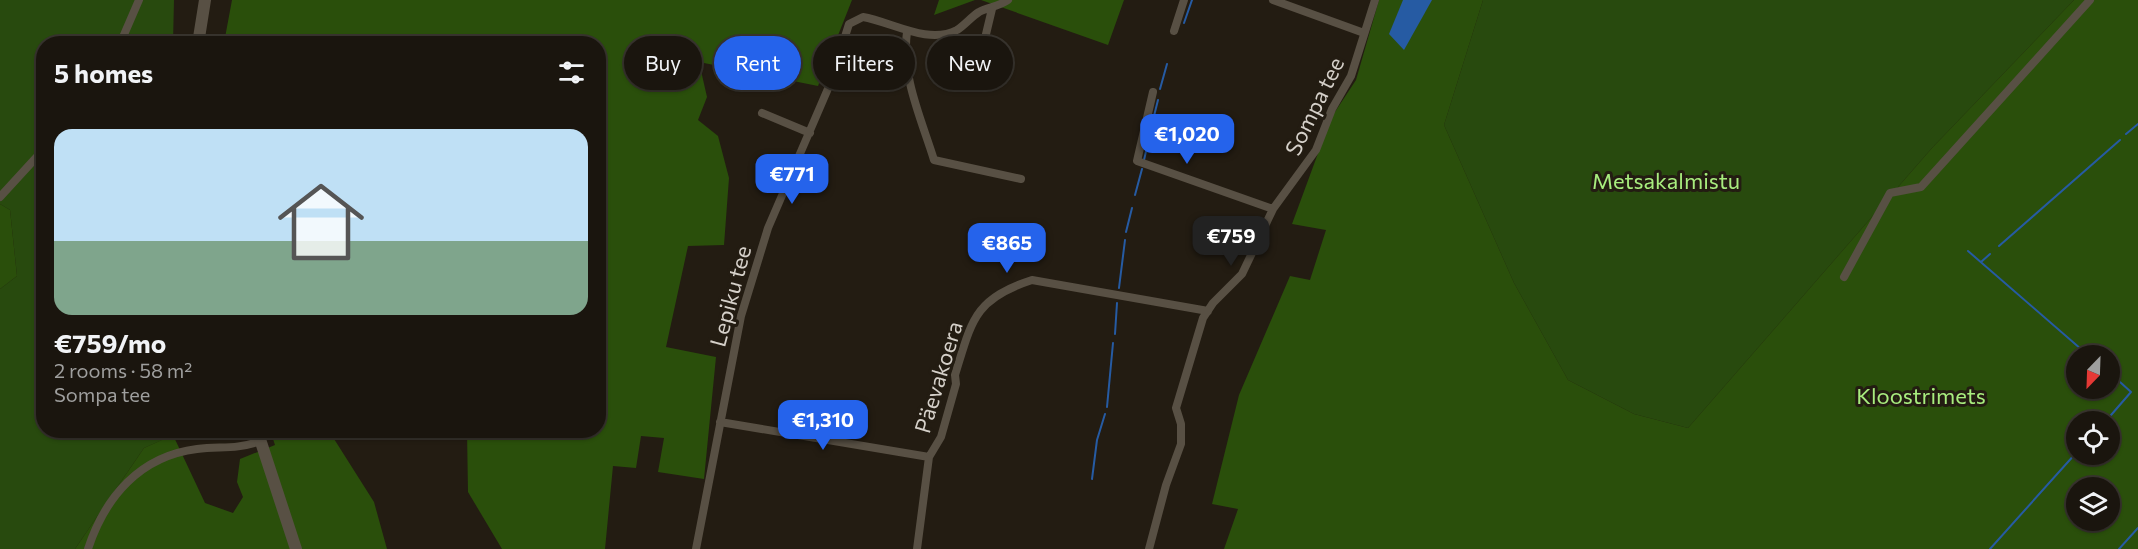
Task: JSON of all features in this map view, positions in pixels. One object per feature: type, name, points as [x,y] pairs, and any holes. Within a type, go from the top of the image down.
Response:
[{"type":"main road","points":[[199,36],[205,0]]},
{"type":"main road","points":[[260,438],[296,549]]},
{"type":"street","points":[[124,36],[139,0]]},
{"type":"street","name":"Lepiku tee","points":[[696,549],[736,336],[753,275],[775,210],[810,133],[849,24],[863,17],[899,26],[907,32],[946,34],[958,29],[983,10],[992,9],[1008,0]]},
{"type":"street","points":[[1174,31],[1184,0]]},
{"type":"street","points":[[1273,0],[1364,33]]},
{"type":"street","name":"Sompa tee","points":[[1149,549],[1166,485],[1181,444],[1181,424],[1176,408],[1197,333],[1208,311],[1242,274],[1273,209],[1316,150],[1332,109],[1352,76],[1375,0]]},
{"type":"street","points":[[1844,277],[1890,193],[1921,187],[2090,0]]},
{"type":"street","points":[[986,36],[992,9]]},
{"type":"street","points":[[907,32],[904,54],[910,84],[934,160],[1021,179]]},
{"type":"street","points":[[1153,92],[1137,161],[1273,209]]},
{"type":"street","points":[[762,113],[810,133]]},
{"type":"street","points":[[0,197],[36,158]]},
{"type":"street","name":"Päevakoera","points":[[917,549],[929,457],[941,437],[956,384],[955,375],[974,319],[990,298],[1004,289],[1032,280],[1208,311]]},
{"type":"street","points":[[720,422],[929,457]]},
{"type":"street","points":[[88,549],[105,510],[123,485],[140,469],[178,452],[201,448],[238,448],[256,438]]},
{"type":"green space","points":[[0,0],[174,0],[173,36],[36,36],[36,438],[167,438],[144,448],[75,549],[0,549],[0,289],[17,276],[10,210],[0,204]]},
{"type":"green space","points":[[232,0],[852,0],[838,36],[813,36],[813,85],[801,83],[801,36],[714,36],[714,65],[702,63],[702,36],[624,36],[624,90],[702,90],[702,75],[707,97],[698,120],[718,136],[729,178],[724,245],[688,246],[666,347],[716,357],[704,479],[658,472],[664,438],[641,436],[636,468],[613,466],[605,549],[502,549],[468,492],[467,438],[606,438],[606,36],[225,36]]},
{"type":"green space","points":[[939,0],[975,0],[934,15]]},
{"type":"green space","points":[[981,0],[1124,0],[1108,45]]},
{"type":"green space","name":"Kloostrimets","points":[[1379,0],[1483,0],[1444,125],[1514,283],[1568,380],[1634,414],[1688,428],[1932,148],[2074,0],[2138,0],[2138,549],[1224,549],[1238,509],[1212,504],[1239,395],[1290,276],[1310,280],[1326,230],[1292,224],[1331,118],[1356,80]]},
{"type":"green space","name":"Metsakalmistu","points":[[1483,0],[2074,0],[1932,148],[1688,428],[1634,414],[1568,380],[1514,283],[1444,125]]},
{"type":"green space","points":[[0,204],[10,210],[17,276],[0,289]]},
{"type":"green space","points":[[166,438],[174,438],[205,503],[233,513],[243,497],[237,482],[240,459],[275,445],[273,438],[333,438],[374,502],[387,549],[75,549],[144,448]]},
{"type":"water","points":[[1403,0],[1432,0],[1404,50],[1389,34]]},
{"type":"waterway","points":[[1184,23],[1192,0]]},
{"type":"waterway","points":[[1160,89],[1167,64]]},
{"type":"waterway","points":[[1153,120],[1158,100]]},
{"type":"waterway","points":[[2126,134],[2138,124]]},
{"type":"waterway","points":[[1144,160],[1151,130]]},
{"type":"waterway","points":[[1999,246],[2120,140]]},
{"type":"waterway","points":[[1135,195],[1142,169]]},
{"type":"waterway","points":[[1126,232],[1132,208]]},
{"type":"waterway","points":[[1119,288],[1125,240]]},
{"type":"waterway","points":[[1968,251],[2076,345]]},
{"type":"waterway","points":[[1981,262],[1990,254]]},
{"type":"waterway","points":[[1115,334],[1117,303]]},
{"type":"waterway","points":[[1107,407],[1113,343]]},
{"type":"waterway","points":[[2115,411],[2131,392],[2120,382]]},
{"type":"waterway","points":[[1092,479],[1097,440],[1105,414]]},
{"type":"waterway","points":[[1990,549],[2066,464]]},
{"type":"waterway","points":[[2119,549],[2138,528]]}]
